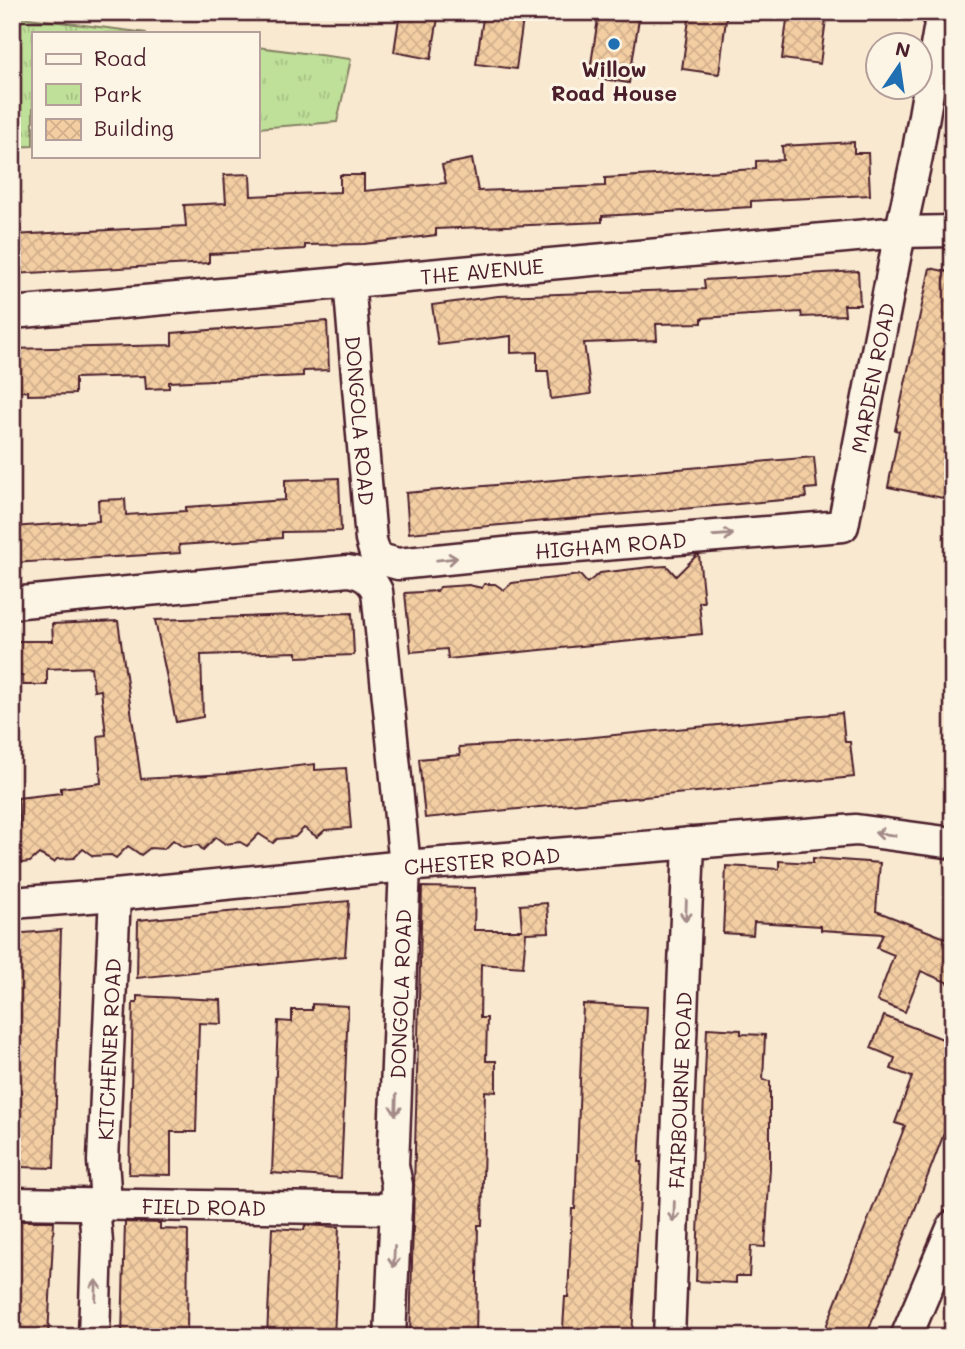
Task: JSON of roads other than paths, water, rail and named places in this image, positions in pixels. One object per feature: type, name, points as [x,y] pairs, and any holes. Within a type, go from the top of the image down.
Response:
[{"type":"street","name":"MARDEN ROAD","points":[[843,526],[919,146],[942,12]]},
{"type":"street","name":"THE AVENUE","points":[[12,313],[900,232],[953,231]]},
{"type":"street","name":"DONGOLA ROAD","points":[[349,281],[372,540],[371,567],[377,591],[405,866],[393,1165],[397,1185],[390,1337]]},
{"type":"street","name":"HIGHAM ROAD","points":[[12,603],[348,571],[514,551],[843,526]]},
{"type":"street","name":"CHESTER ROAD","points":[[12,903],[405,866],[856,830],[953,843]]},
{"type":"street","name":"FAIRBOURNE ROAD","points":[[669,1337],[689,843]]},
{"type":"street","name":"KITCHENER ROAD","points":[[94,1337],[115,895]]},
{"type":"street","name":"FIELD ROAD","points":[[12,1203],[396,1209]]},
{"type":"street","points":[[906,1337],[953,1226]]},
{"type":"place","name":"Willow Road House","points":[[614,44]]}]
